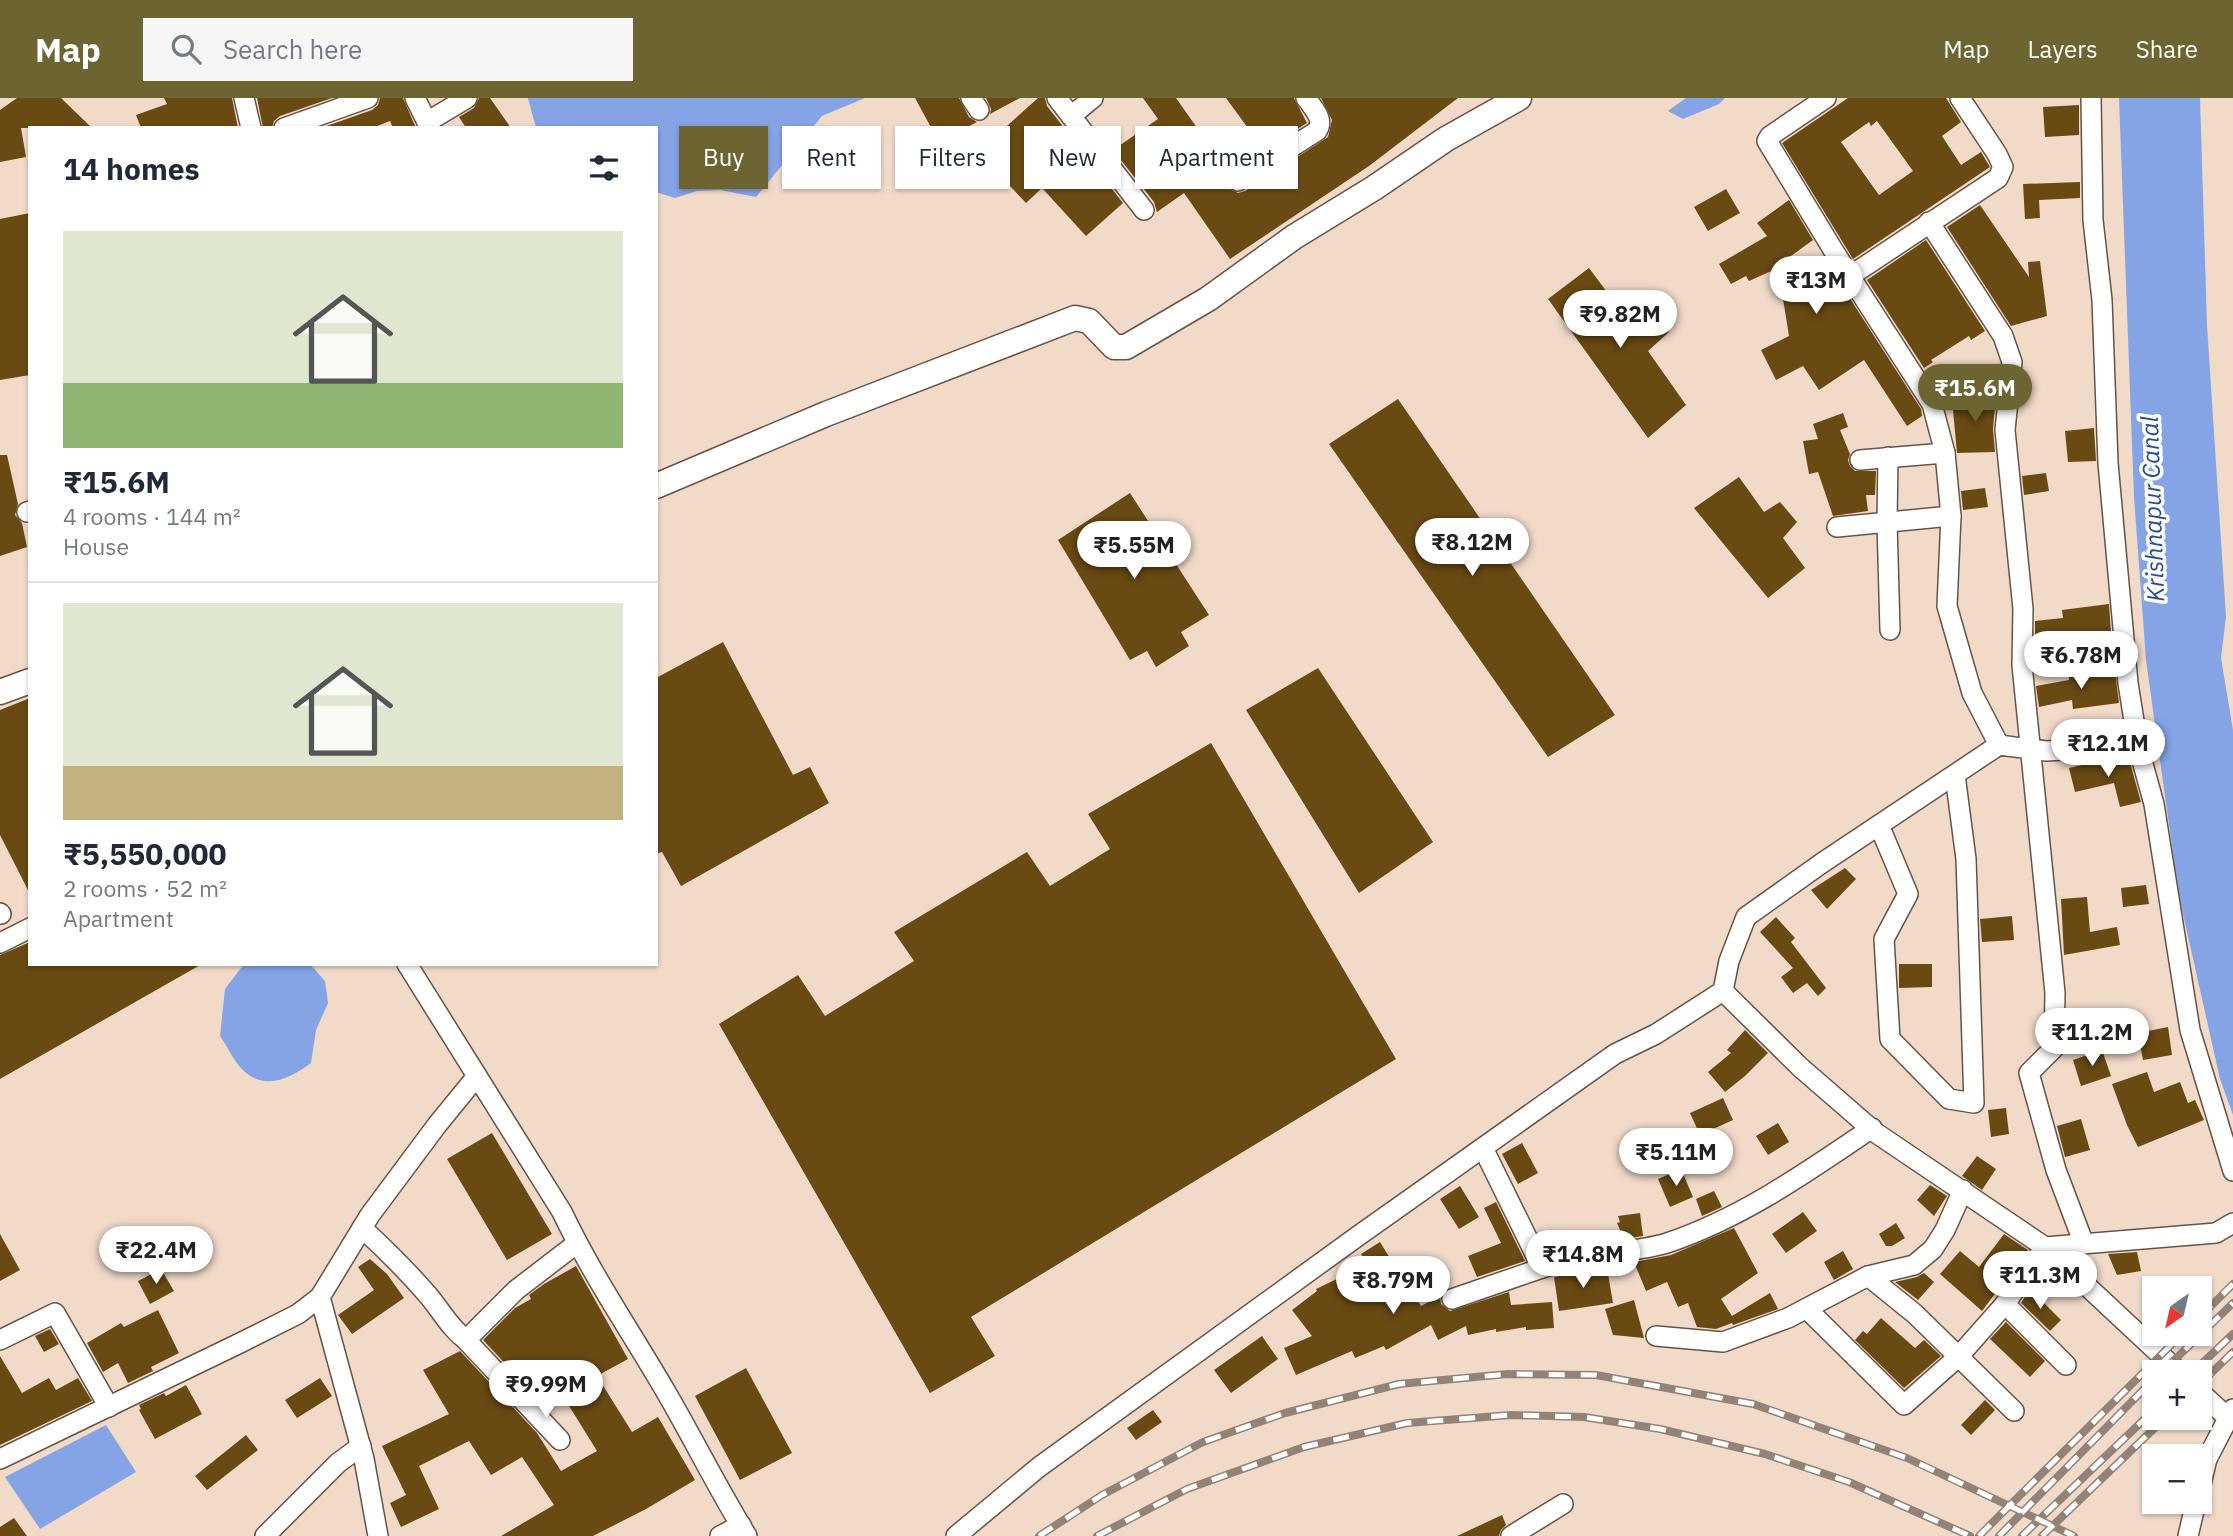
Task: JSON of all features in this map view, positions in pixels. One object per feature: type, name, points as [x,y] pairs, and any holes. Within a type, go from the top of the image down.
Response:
[{"type":"street","points":[[244,98],[251,126]]},
{"type":"street","points":[[290,126],[368,98]]},
{"type":"street","points":[[415,98],[428,125],[467,98]]},
{"type":"street","points":[[1057,98],[1144,210]]},
{"type":"street","points":[[1071,116],[1093,98]]},
{"type":"street","points":[[1298,143],[1317,131],[1320,125],[1320,118],[1306,98]]},
{"type":"street","points":[[658,485],[826,414],[1075,318],[1088,321],[1114,346],[1126,347],[1208,299],[1294,237],[1374,188],[1446,139],[1519,98]]},
{"type":"street","points":[[1826,98],[1770,136],[1767,141],[1932,404],[1945,453],[1951,516],[1947,606],[1972,693],[1999,745]]},
{"type":"street","points":[[1850,276],[1998,178],[2003,167],[1997,154],[1961,98]]},
{"type":"street","points":[[2091,98],[2093,220],[2102,300],[2108,463],[2128,683],[2138,746],[2154,804],[2190,1030],[2233,1171]]},
{"type":"street","points":[[1929,222],[2003,336],[2012,362],[2005,430],[2023,609],[2022,665],[2055,993],[2054,1048],[2029,1073],[2056,1170],[2084,1244]]},
{"type":"street","points":[[1860,460],[1945,453]]},
{"type":"street","points":[[1888,457],[1890,630]]},
{"type":"street","points":[[1837,527],[1951,516]]},
{"type":"street","points":[[0,692],[28,682]]},
{"type":"street","points":[[956,1536],[1040,1467],[1615,1054],[1657,1034],[1723,991],[1729,961],[1746,917],[1879,825],[1999,745],[2032,750],[2138,746]]},
{"type":"street","points":[[1879,825],[1908,894],[1884,939],[1890,1039],[1949,1099],[1974,1103],[1966,859],[1955,775]]},
{"type":"street","points":[[0,943],[28,929]]},
{"type":"street","points":[[408,966],[562,1212],[576,1244],[667,1394],[714,1482],[744,1530],[720,1536]]},
{"type":"street","points":[[1723,991],[1800,1067],[1872,1128],[2045,1247],[2166,1360]]},
{"type":"street","points":[[0,1459],[298,1314],[320,1297],[362,1228],[429,1135],[477,1076]]},
{"type":"street","points":[[1451,1299],[1589,1256],[1646,1249],[1721,1221],[1814,1168],[1872,1128]]},
{"type":"street","points":[[1483,1148],[1542,1269]]},
{"type":"street","points":[[1656,1336],[1723,1342],[1788,1318],[1868,1276],[1914,1265],[1933,1249],[1963,1190]]},
{"type":"street","points":[[2045,1247],[2216,1233],[2233,1223]]},
{"type":"street","points":[[362,1228],[398,1262],[449,1325],[560,1440]]},
{"type":"street","points":[[466,1340],[516,1290],[576,1244]]},
{"type":"street","points":[[1807,1309],[1904,1405],[1958,1357],[2005,1304],[2045,1247]]},
{"type":"street","points":[[1868,1276],[1915,1314],[2014,1411]]},
{"type":"street","points":[[320,1297],[361,1446],[378,1536]]},
{"type":"street","points":[[2005,1304],[2066,1364]]},
{"type":"street","points":[[0,1340],[55,1313],[109,1407]]},
{"type":"street","points":[[2212,1400],[2230,1413],[2212,1449]]},
{"type":"street","points":[[265,1536],[338,1463],[361,1446]]},
{"type":"street","points":[[1511,1536],[1563,1504]]},
{"type":"street","points":[[2188,1536],[2193,1514]]},
{"type":"water","points":[[528,98],[865,98],[822,116],[814,126],[782,126],[782,165],[768,182],[768,126],[679,126],[679,189],[763,189],[756,197],[720,190],[697,191],[675,198],[658,193],[658,126],[535,126]]},
{"type":"water","points":[[1686,98],[1725,98],[1719,104],[1683,119],[1668,111]]},
{"type":"water","name":"Krishnapur Canal","points":[[2119,98],[2200,98],[2207,325],[2226,617],[2221,658],[2233,730],[2233,1115],[2220,1079],[2179,896],[2146,660],[2134,497]]},
{"type":"water","points":[[242,966],[312,966],[325,981],[328,1003],[316,1030],[311,1063],[279,1080],[262,1081],[245,1072],[220,1036],[225,989]]},
{"type":"water","points":[[106,1425],[136,1472],[40,1529],[5,1477]]},
{"type":"building","points":[[17,98],[61,98],[90,126],[21,128],[26,157],[0,162],[0,110]]},
{"type":"building","points":[[164,98],[232,98],[238,126],[140,126],[136,115],[167,104]]},
{"type":"building","points":[[257,98],[332,98],[280,116],[273,126],[263,126]]},
{"type":"building","points":[[380,98],[403,98],[415,126],[392,126],[390,121],[377,126],[327,126],[372,110],[378,105]]},
{"type":"building","points":[[479,98],[490,98],[510,126],[465,126],[459,117],[474,108]]},
{"type":"building","points":[[915,98],[959,98],[969,117],[977,122],[969,126],[930,126]]},
{"type":"building","points":[[986,98],[1020,98],[990,114],[991,109]]},
{"type":"building","points":[[1038,98],[1045,98],[1047,106],[1063,126],[1024,126],[1024,189],[1041,189],[1026,203],[1010,186],[1010,126],[1007,126]]},
{"type":"building","points":[[1143,98],[1176,98],[1196,126],[1148,126],[1158,119]]},
{"type":"building","points":[[1226,98],[1294,98],[1307,123],[1298,129],[1298,126],[1246,126]]},
{"type":"building","points":[[1321,98],[1458,98],[1369,166],[1230,259],[1184,193],[1157,212],[1154,202],[1144,189],[1230,189],[1238,193],[1248,189],[1298,189],[1298,157],[1328,137],[1332,120]]},
{"type":"building","points":[[1848,98],[1946,98],[1961,122],[1942,136],[1961,165],[1981,152],[1990,167],[1853,259],[1782,143]],"holes":[[[1877,121],[1913,171],[1879,195],[1841,142],[1869,122],[1871,126]]]},
{"type":"building","points":[[2079,105],[2079,135],[2045,137],[2043,107]]},
{"type":"building","points":[[1135,135],[1135,178],[1121,160],[1121,144]]},
{"type":"building","points":[[2080,182],[2080,198],[2039,200],[2040,218],[2025,219],[2023,184]]},
{"type":"building","points":[[1043,189],[1112,189],[1123,203],[1086,236]]},
{"type":"building","points":[[1726,189],[1740,213],[1708,231],[1694,207]]},
{"type":"building","points":[[1789,200],[1813,240],[1780,264],[1794,289],[1806,281],[1808,284],[1831,269],[1921,409],[1922,416],[1907,426],[1864,360],[1819,390],[1803,366],[1776,380],[1761,350],[1789,336],[1778,268],[1749,281],[1746,276],[1731,284],[1719,264],[1767,236],[1757,223]]},
{"type":"building","points":[[1980,205],[2029,277],[2028,262],[2040,261],[2047,316],[2011,326],[1947,227]]},
{"type":"building","points":[[28,213],[28,375],[0,380],[0,219]]},
{"type":"building","points":[[1926,240],[1985,331],[1971,340],[1969,336],[1931,360],[1933,362],[1924,368],[1867,280]]},
{"type":"building","points":[[1589,268],[1634,328],[1653,311],[1669,332],[1648,351],[1686,405],[1648,438],[1548,299]]},
{"type":"building","points":[[1996,395],[1993,429],[1995,452],[1957,453],[1952,399]]},
{"type":"building","points":[[1398,399],[1615,715],[1548,757],[1329,444]]},
{"type":"building","points":[[1843,413],[1848,427],[1840,430],[1850,454],[1850,466],[1855,471],[1876,471],[1875,495],[1866,495],[1868,511],[1833,516],[1818,472],[1809,474],[1803,441],[1818,439],[1813,424]]},
{"type":"building","points":[[2094,428],[2096,461],[2068,462],[2065,431]]},
{"type":"building","points":[[0,455],[7,455],[18,504],[15,515],[22,523],[27,547],[0,556]]},
{"type":"building","points":[[2046,473],[2049,491],[2024,495],[2022,476]]},
{"type":"building","points":[[1739,477],[1764,512],[1780,502],[1797,522],[1783,538],[1805,568],[1768,598],[1694,508]]},
{"type":"building","points":[[1985,488],[1988,507],[1963,510],[1961,491]]},
{"type":"building","points":[[1130,493],[1209,615],[1181,632],[1189,646],[1156,667],[1147,651],[1130,660],[1058,540]]},
{"type":"building","points":[[2109,604],[2111,633],[2035,643],[2035,621],[2063,618],[2062,610]]},
{"type":"building","points":[[723,642],[793,775],[810,767],[829,803],[681,886],[662,852],[658,853],[658,677]]},
{"type":"building","points":[[1318,668],[1433,842],[1359,893],[1246,710]]},
{"type":"building","points":[[2115,670],[2119,703],[2073,709],[2072,700],[2039,707],[2036,686],[2069,680],[2069,676]]},
{"type":"building","points":[[28,699],[28,890],[0,835],[0,710]]},
{"type":"building","points":[[1211,743],[1396,1059],[971,1317],[995,1356],[930,1393],[719,1024],[798,975],[825,1016],[914,961],[894,932],[1027,852],[1050,886],[1110,849],[1088,814]]},
{"type":"building","points":[[2129,759],[2141,802],[2120,807],[2114,783],[2075,792],[2069,768],[2103,760]]},
{"type":"building","points":[[1845,868],[1856,879],[1827,909],[1811,890]]},
{"type":"building","points":[[2146,885],[2149,904],[2123,907],[2121,888]]},
{"type":"building","points":[[2087,897],[2090,932],[2117,927],[2120,945],[2064,955],[2061,899]]},
{"type":"building","points":[[2012,916],[2014,940],[1982,942],[1980,919]]},
{"type":"building","points":[[1776,917],[1795,938],[1791,942],[1826,988],[1818,996],[1807,983],[1793,993],[1781,977],[1793,968],[1760,932]]},
{"type":"building","points":[[28,943],[28,966],[198,966],[0,1079],[0,955]]},
{"type":"building","points":[[1899,964],[1932,964],[1932,987],[1899,988]]},
{"type":"building","points":[[2168,1027],[2172,1055],[2143,1060],[2138,1033]]},
{"type":"building","points":[[1745,1030],[1768,1053],[1725,1092],[1708,1072],[1731,1053],[1727,1050]]},
{"type":"building","points":[[2102,1050],[2111,1076],[2081,1086],[2073,1060]]},
{"type":"building","points":[[2147,1072],[2154,1092],[2180,1082],[2188,1103],[2195,1100],[2204,1120],[2138,1147],[2112,1084]]},
{"type":"building","points":[[1723,1098],[1733,1120],[1700,1135],[1690,1113]]},
{"type":"building","points":[[2006,1108],[2009,1134],[1991,1137],[1988,1110]]},
{"type":"building","points":[[2081,1119],[2090,1150],[2065,1157],[2057,1126]]},
{"type":"building","points":[[1778,1123],[1789,1142],[1768,1155],[1756,1136]]},
{"type":"building","points":[[492,1133],[552,1234],[507,1260],[447,1159]]},
{"type":"building","points":[[1522,1143],[1538,1173],[1518,1184],[1502,1154]]},
{"type":"building","points":[[1977,1156],[1996,1169],[1982,1190],[1962,1176]]},
{"type":"building","points":[[1681,1169],[1693,1197],[1670,1207],[1658,1179]]},
{"type":"building","points":[[1930,1185],[1947,1196],[1934,1216],[1917,1200]]},
{"type":"building","points":[[1460,1186],[1479,1217],[1459,1229],[1440,1199]]},
{"type":"building","points":[[1714,1191],[1722,1207],[1702,1216],[1696,1199]]},
{"type":"building","points":[[1496,1202],[1525,1261],[1477,1277],[1468,1256],[1501,1243],[1484,1208]]},
{"type":"building","points":[[1803,1212],[1817,1231],[1786,1253],[1772,1234]]},
{"type":"building","points":[[1640,1213],[1643,1236],[1624,1239],[1617,1223],[1620,1222],[1618,1216]]},
{"type":"building","points":[[1896,1223],[1905,1238],[1892,1246],[1886,1246],[1879,1234]]},
{"type":"building","points":[[1734,1228],[1758,1273],[1721,1299],[1732,1316],[1770,1293],[1778,1309],[1716,1329],[1697,1327],[1688,1303],[1678,1307],[1667,1282],[1646,1291],[1634,1262],[1671,1255]]},
{"type":"building","points":[[0,1234],[20,1270],[0,1281]]},
{"type":"building","points":[[2004,1234],[2028,1250],[1982,1311],[1940,1274],[1960,1251],[1979,1267]]},
{"type":"building","points":[[1380,1242],[1396,1268],[1374,1281],[1380,1293],[1406,1282],[1421,1306],[1440,1296],[1441,1304],[1450,1311],[1509,1292],[1511,1305],[1552,1302],[1554,1328],[1526,1330],[1526,1327],[1496,1332],[1496,1329],[1468,1335],[1466,1326],[1438,1340],[1431,1325],[1386,1350],[1384,1346],[1355,1358],[1352,1351],[1296,1375],[1284,1348],[1312,1336],[1292,1310],[1317,1291],[1316,1289],[1368,1264],[1361,1254]]},
{"type":"building","points":[[1843,1251],[1853,1269],[1834,1280],[1824,1262]]},
{"type":"building","points":[[2137,1252],[2141,1271],[2117,1275],[2108,1254]]},
{"type":"building","points":[[370,1259],[387,1274],[404,1298],[352,1334],[338,1315],[374,1290],[358,1267]]},
{"type":"building","points":[[576,1266],[628,1359],[597,1376],[632,1432],[658,1417],[695,1480],[593,1536],[501,1536],[554,1505],[522,1457],[491,1475],[469,1441],[419,1466],[439,1509],[401,1527],[390,1503],[406,1495],[382,1446],[449,1414],[423,1370],[460,1351],[537,1433],[561,1471],[597,1451],[561,1393],[543,1404],[483,1340],[515,1308],[531,1299],[529,1295]]},
{"type":"building","points":[[1607,1268],[1613,1303],[1559,1311],[1554,1277]]},
{"type":"building","points":[[161,1269],[174,1291],[150,1304],[138,1281]]},
{"type":"building","points":[[1924,1273],[1934,1282],[1918,1300],[1895,1282],[1917,1277]]},
{"type":"building","points":[[2030,1289],[2061,1320],[2050,1331],[2021,1303]]},
{"type":"building","points":[[1634,1300],[1644,1338],[1613,1335],[1605,1309]]},
{"type":"building","points":[[158,1310],[179,1353],[151,1367],[153,1371],[128,1383],[118,1363],[103,1372],[87,1343],[121,1323],[124,1327]]},
{"type":"building","points":[[1881,1318],[1915,1348],[1924,1340],[1941,1356],[1904,1388],[1855,1340],[1863,1331],[1867,1334]]},
{"type":"building","points":[[2006,1322],[2045,1361],[2030,1377],[1990,1339]]},
{"type":"building","points":[[50,1329],[59,1344],[44,1352],[35,1336]]},
{"type":"building","points":[[1262,1336],[1278,1359],[1231,1393],[1214,1370]]},
{"type":"building","points":[[0,1356],[22,1393],[49,1378],[56,1390],[78,1378],[92,1401],[0,1445]]},
{"type":"building","points":[[746,1368],[792,1453],[740,1480],[695,1396]]},
{"type":"building","points":[[320,1378],[332,1396],[297,1418],[285,1400]]},
{"type":"building","points":[[186,1385],[202,1414],[155,1439],[139,1410],[139,1405],[164,1393],[166,1396]]},
{"type":"building","points":[[1985,1400],[1995,1410],[1971,1435],[1961,1425]]},
{"type":"building","points":[[1153,1410],[1162,1422],[1136,1440],[1127,1428]]},
{"type":"building","points":[[246,1435],[258,1450],[207,1490],[195,1476]]},
{"type":"building","points":[[1502,1515],[1506,1525],[1499,1536],[1457,1536]]},
{"type":"building","points":[[14,1518],[27,1536],[0,1536],[0,1527]]},
{"type":"railway","points":[[2212,1305],[2233,1284]]},
{"type":"railway","points":[[2174,1360],[2233,1303]]},
{"type":"railway","points":[[2206,1360],[2233,1334]]},
{"type":"railway","points":[[1979,1536],[2170,1346]]},
{"type":"railway","points":[[2212,1372],[2233,1352]]},
{"type":"railway","points":[[1039,1536],[1102,1495],[1203,1442],[1285,1413],[1399,1384],[1508,1374],[1596,1375],[1753,1404],[1907,1458],[2074,1536]]},
{"type":"railway","points":[[1999,1536],[2142,1391]]},
{"type":"railway","points":[[1097,1536],[1187,1489],[1304,1447],[1407,1423],[1511,1415],[1584,1417],[1660,1429],[1765,1454],[1849,1482],[1970,1536]]},
{"type":"railway","points":[[2022,1536],[2142,1421]]},
{"type":"railway","points":[[2042,1536],[2152,1430]]}]
